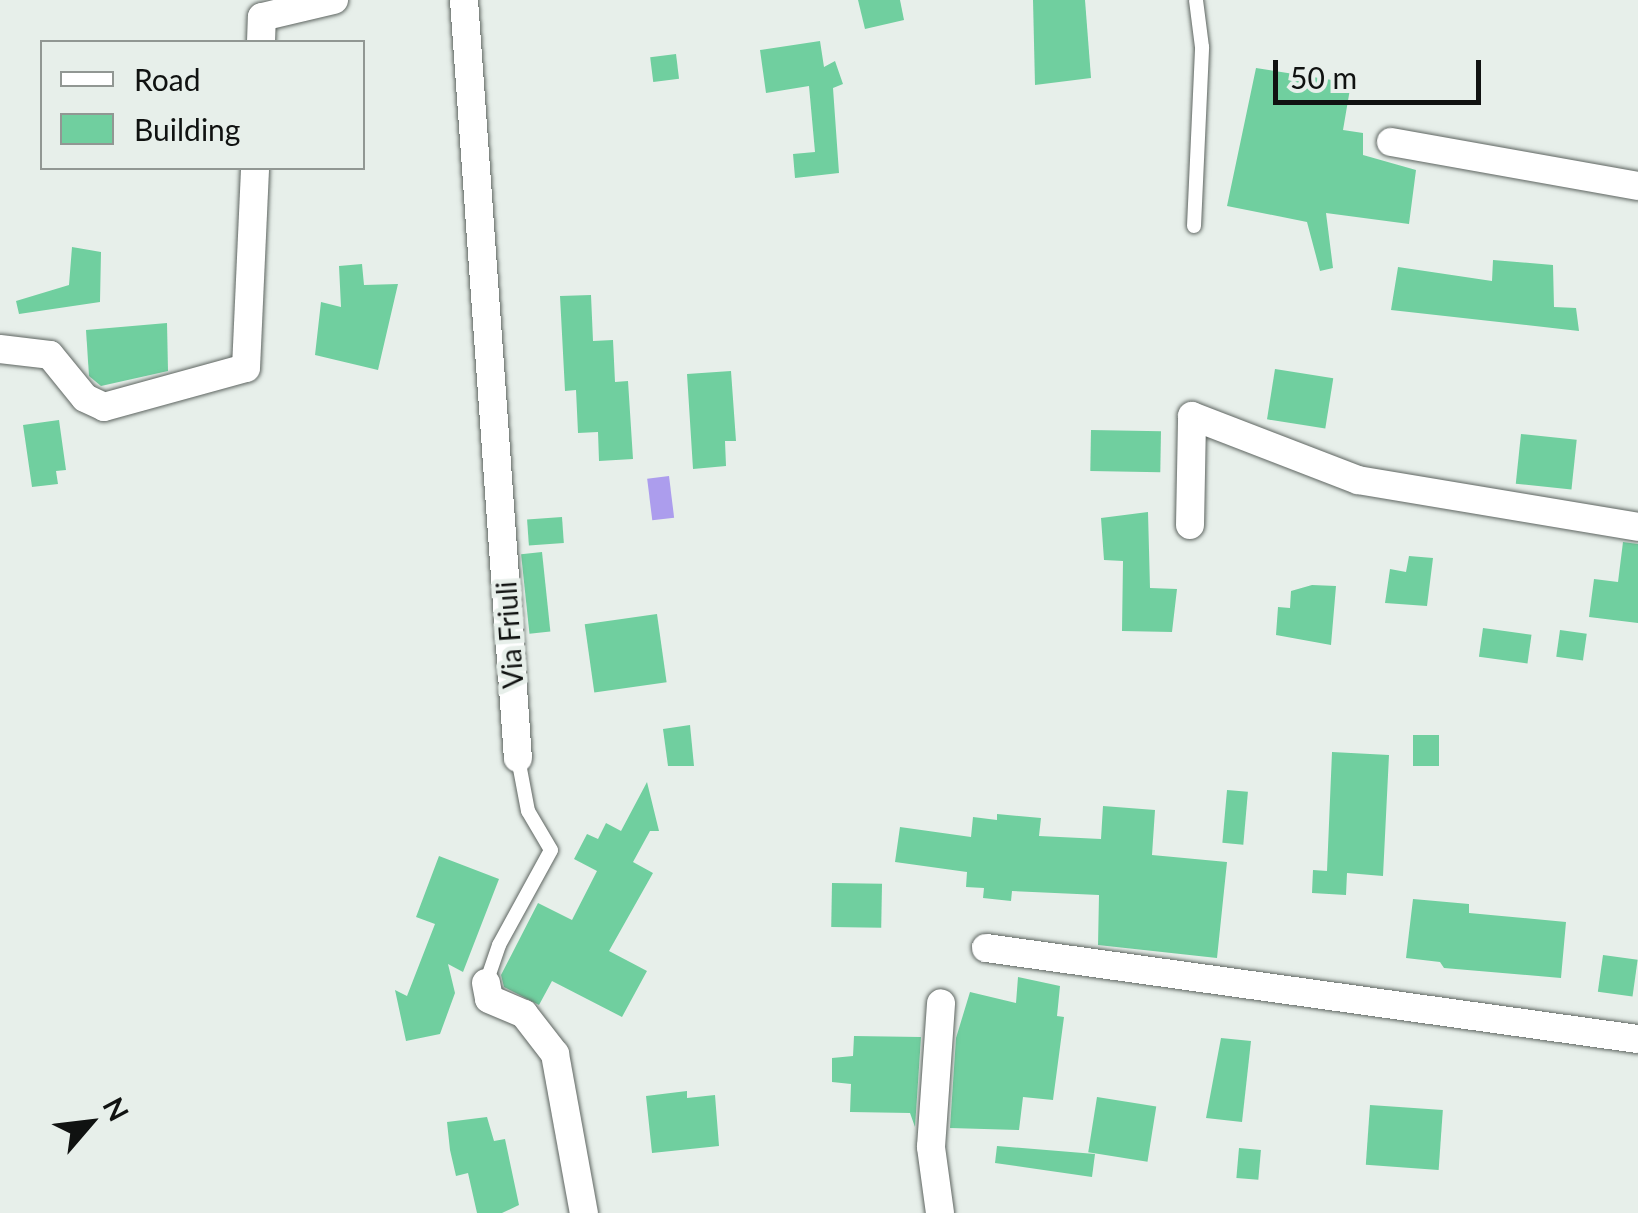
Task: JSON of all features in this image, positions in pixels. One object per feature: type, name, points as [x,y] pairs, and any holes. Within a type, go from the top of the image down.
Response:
[{"type":"street","points":[[261,40],[262,17],[334,0]]},
{"type":"street","name":"Via Friuli","points":[[464,0],[518,758]]},
{"type":"street","points":[[1391,142],[1638,186]]},
{"type":"street","points":[[0,350],[50,355],[85,398],[104,407],[246,368],[255,170]]},
{"type":"street","points":[[1190,525],[1192,416],[1358,480],[1638,526]]},
{"type":"street","points":[[986,948],[1638,1040]]},
{"type":"street","name":"Via Friuli","points":[[486,983],[489,999],[524,1014],[555,1054],[584,1213]]},
{"type":"street","points":[[940,1213],[931,1147],[941,1003]]},
{"type":"lane","points":[[1194,226],[1202,47],[1196,0]]},
{"type":"lane","name":"Via Friuli","points":[[486,983],[499,946],[552,850],[528,811],[518,758]]},
{"type":"shaded area","points":[[669,476],[674,518],[652,520],[647,479]]},
{"type":"building","points":[[858,0],[900,0],[904,20],[865,29]]},
{"type":"building","points":[[1033,0],[1085,0],[1091,78],[1035,85]]},
{"type":"building","points":[[820,41],[824,67],[835,61],[843,84],[833,88],[839,173],[795,178],[793,154],[815,152],[809,86],[766,93],[760,50]]},
{"type":"building","points":[[676,54],[679,79],[653,82],[650,57]]},
{"type":"building","points":[[1256,68],[1351,83],[1343,130],[1363,133],[1363,155],[1416,170],[1409,224],[1326,213],[1333,268],[1320,271],[1307,222],[1227,206]]},
{"type":"building","points":[[72,247],[101,252],[100,302],[19,314],[16,301],[69,285]]},
{"type":"building","points":[[1493,260],[1553,265],[1554,307],[1576,308],[1579,331],[1391,310],[1398,267],[1492,281]]},
{"type":"building","points":[[362,264],[364,285],[398,284],[378,370],[315,355],[321,302],[341,307],[339,266]]},
{"type":"building","points":[[591,295],[593,341],[613,340],[615,382],[628,381],[633,459],[599,461],[598,432],[578,433],[576,390],[565,391],[560,296]]},
{"type":"building","points":[[167,323],[168,371],[101,386],[89,376],[86,330]]},
{"type":"building","points":[[1275,369],[1333,378],[1325,429],[1267,419]]},
{"type":"building","points":[[731,371],[736,441],[725,441],[726,466],[693,469],[687,374]]},
{"type":"building","points":[[59,420],[66,470],[56,471],[58,484],[32,487],[23,425]]},
{"type":"building","points":[[1091,430],[1161,431],[1160,472],[1090,471]]},
{"type":"building","points":[[1521,434],[1577,440],[1571,490],[1516,484]]},
{"type":"building","points":[[1148,512],[1150,588],[1177,589],[1172,632],[1122,631],[1123,561],[1104,560],[1101,518]]},
{"type":"building","points":[[562,517],[564,543],[529,545],[527,519]]},
{"type":"building","points":[[1623,542],[1638,544],[1638,623],[1589,617],[1594,579],[1618,582]]},
{"type":"building","points":[[542,552],[550,632],[529,634],[521,554]]},
{"type":"building","points":[[1409,556],[1433,558],[1427,606],[1385,603],[1390,569],[1406,572]]},
{"type":"building","points":[[1312,585],[1336,586],[1331,645],[1276,635],[1278,607],[1290,608],[1291,591]]},
{"type":"building","points":[[657,614],[667,682],[594,692],[585,624]]},
{"type":"building","points":[[1483,628],[1532,635],[1527,664],[1479,657]]},
{"type":"building","points":[[1560,630],[1587,634],[1583,660],[1556,657]]},
{"type":"building","points":[[690,725],[694,766],[668,766],[663,729]]},
{"type":"building","points":[[1413,735],[1439,735],[1439,766],[1413,766]]},
{"type":"building","points":[[1332,752],[1389,755],[1383,876],[1347,873],[1346,895],[1312,893],[1313,870],[1327,871]]},
{"type":"building","points":[[647,782],[659,831],[650,831],[633,862],[653,873],[609,951],[647,971],[622,1017],[552,981],[539,1005],[504,987],[501,975],[538,903],[572,920],[597,871],[574,859],[587,834],[598,839],[606,823],[621,831]]},
{"type":"building","points":[[1227,790],[1248,792],[1243,845],[1222,843]]},
{"type":"building","points":[[1103,806],[1155,810],[1152,855],[1227,862],[1217,958],[1098,945],[1099,895],[1012,891],[1011,901],[983,898],[984,888],[966,887],[967,872],[895,862],[900,827],[971,837],[973,817],[997,820],[997,814],[1041,818],[1039,836],[1101,839]]},
{"type":"building","points":[[439,856],[499,879],[463,972],[448,964],[455,993],[440,1034],[406,1041],[395,990],[407,996],[435,924],[416,917]]},
{"type":"building","points":[[832,883],[882,884],[881,928],[831,927]]},
{"type":"building","points":[[1413,899],[1469,904],[1469,913],[1566,922],[1561,978],[1444,968],[1440,962],[1406,958]]},
{"type":"building","points":[[1603,955],[1638,960],[1633,997],[1598,992]]},
{"type":"building","points":[[1018,977],[1060,986],[1057,1016],[1064,1017],[1053,1100],[1023,1097],[1019,1130],[950,1128],[956,1038],[970,992],[1016,1003]]},
{"type":"building","points":[[854,1036],[921,1037],[915,1127],[910,1113],[850,1112],[851,1084],[832,1082],[832,1058],[853,1056]]},
{"type":"building","points":[[1221,1038],[1251,1041],[1242,1122],[1206,1118]]},
{"type":"building","points":[[687,1091],[687,1098],[715,1095],[719,1146],[652,1153],[646,1096]]},
{"type":"building","points":[[1097,1097],[1156,1106],[1148,1162],[1088,1152]]},
{"type":"building","points":[[1370,1105],[1443,1110],[1439,1170],[1366,1165]]},
{"type":"building","points":[[487,1117],[494,1141],[505,1139],[519,1205],[502,1213],[477,1213],[468,1173],[456,1176],[450,1150],[447,1122]]},
{"type":"building","points":[[997,1146],[1095,1154],[1092,1177],[995,1163]]},
{"type":"building","points":[[1239,1148],[1261,1150],[1258,1180],[1236,1178]]}]
